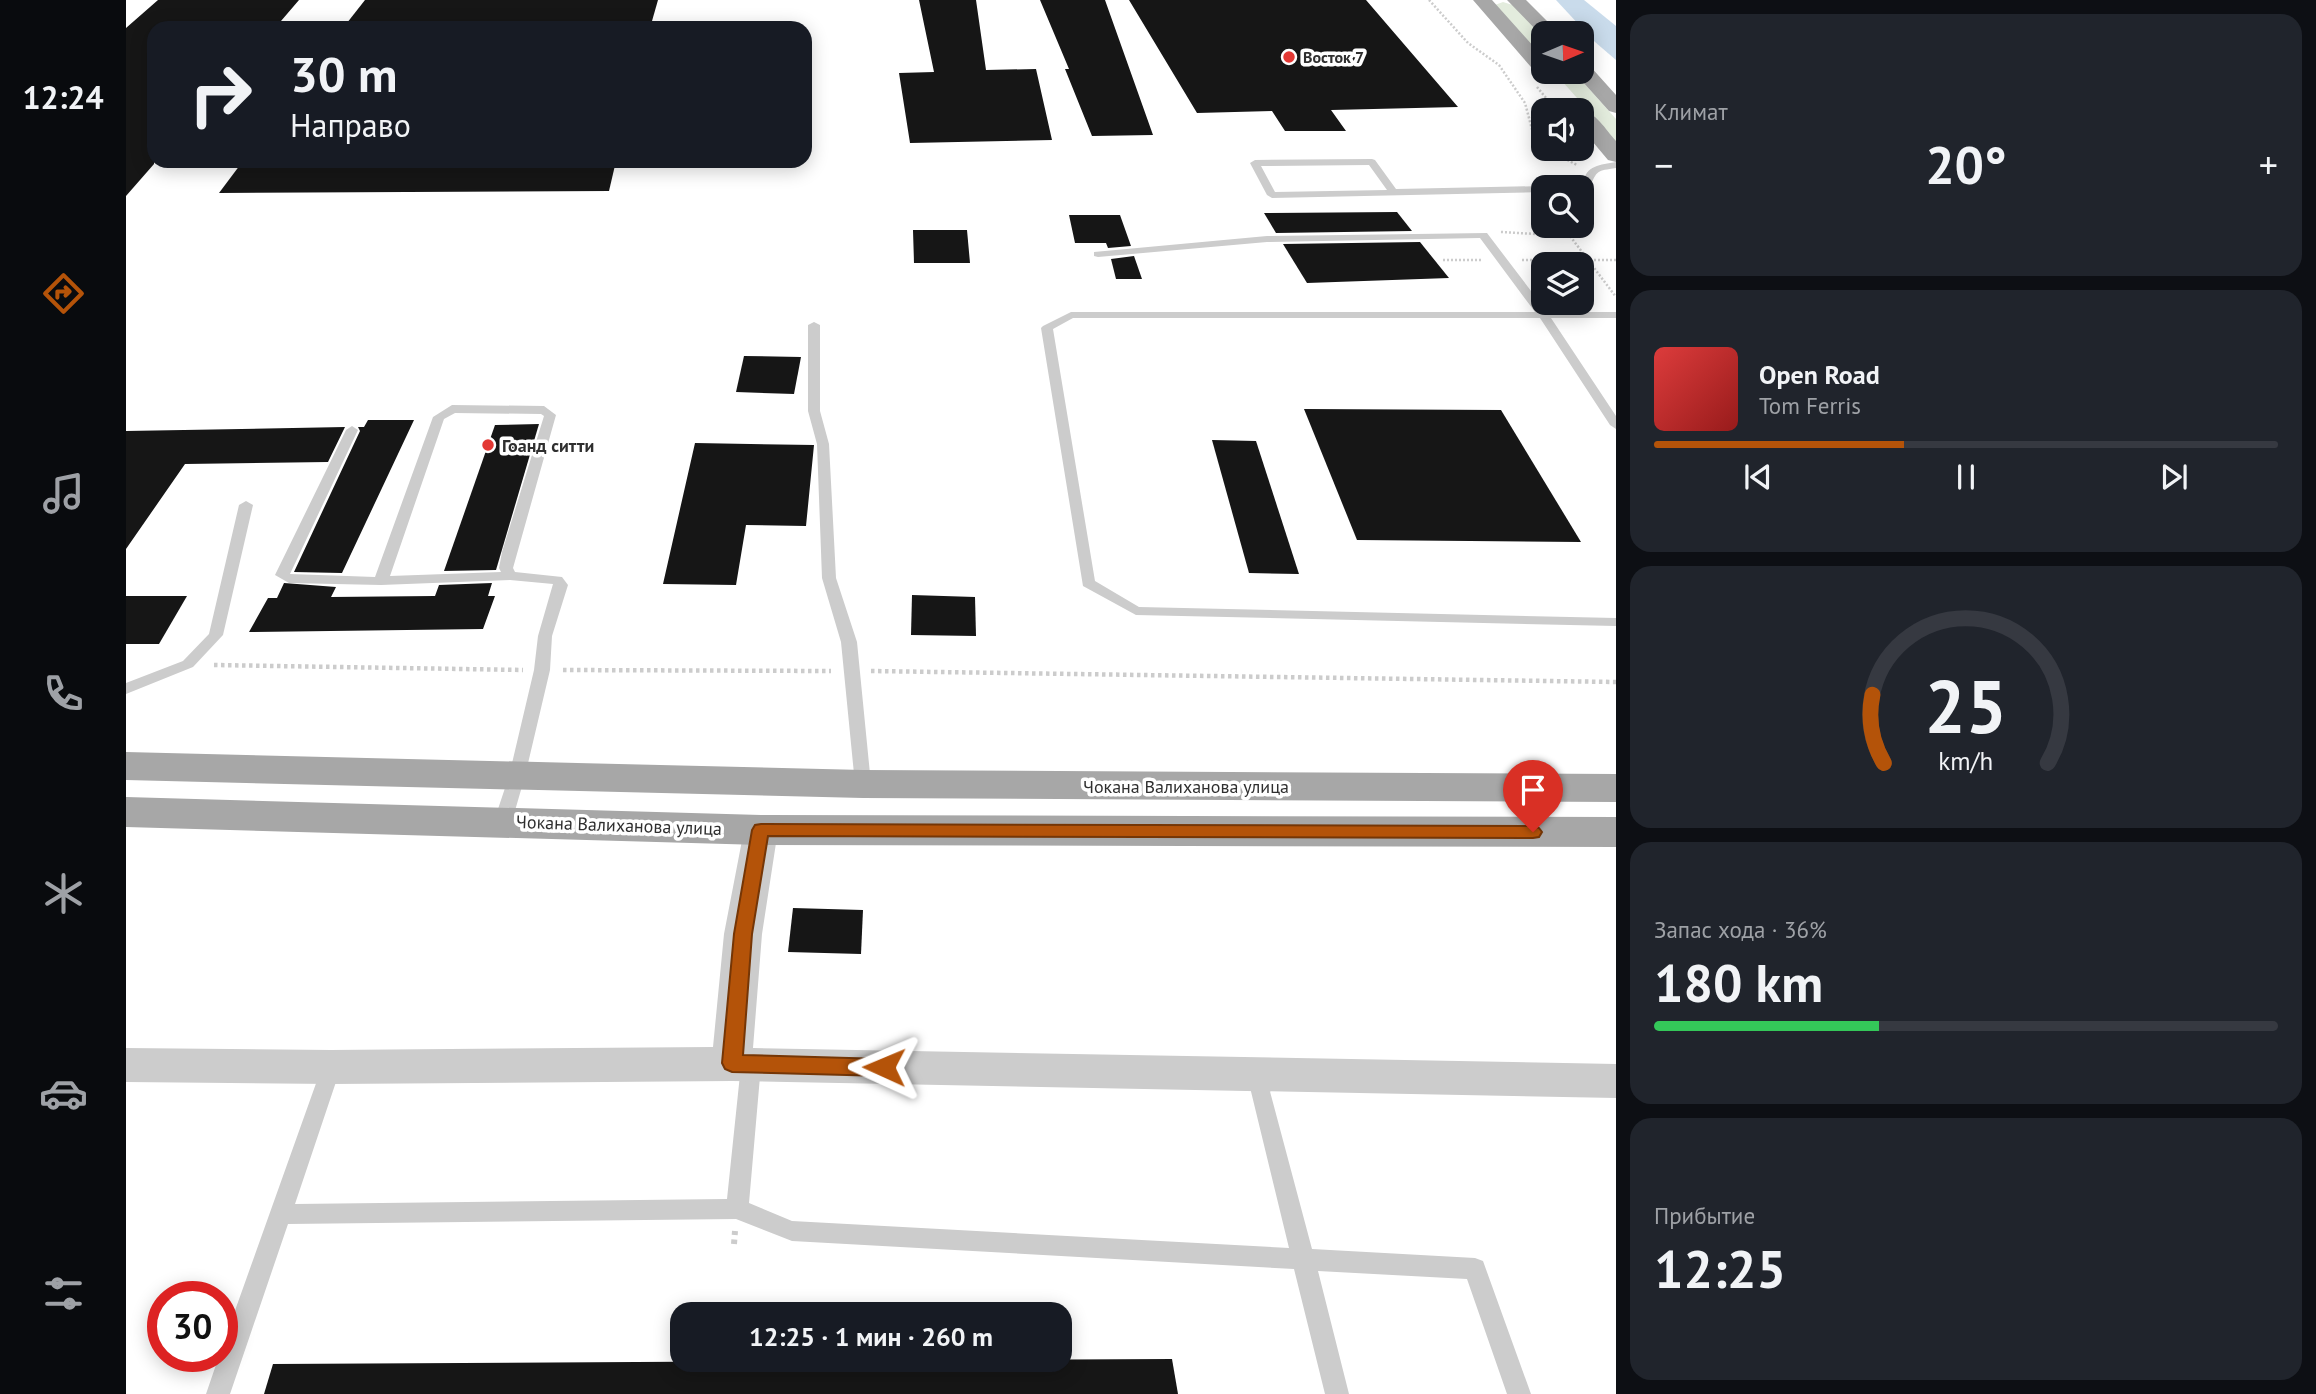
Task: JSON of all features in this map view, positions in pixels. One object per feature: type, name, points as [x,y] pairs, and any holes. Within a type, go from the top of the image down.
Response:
[{"type":"main road","points":[[1482,0],[1531,56]]},
{"type":"main road","points":[[1516,0],[1537,21]]},
{"type":"main road","points":[[1594,82],[1616,107]]},
{"type":"main road","points":[[1594,130],[1616,155]]},
{"type":"main road","name":"Чокана Валиханова улица","points":[[126,766],[863,784],[1616,788]]},
{"type":"main road","name":"Чокана Валиханова улица","points":[[126,812],[761,830],[1616,832]]},
{"type":"street","points":[[742,1064],[743,934],[761,830]]},
{"type":"street","points":[[126,1065],[331,1067],[742,1064],[1616,1081]]},
{"type":"lane","points":[[1393,192],[1372,162],[1255,163],[1272,195],[1531,189]]},
{"type":"lane","points":[[1589,175],[1595,169],[1616,165]]},
{"type":"lane","points":[[1098,254],[1267,239],[1483,235],[1531,298]]},
{"type":"lane","points":[[1531,313],[1071,314],[1047,328],[1088,583],[1136,611],[1616,622]]},
{"type":"lane","points":[[1594,314],[1616,315]]},
{"type":"lane","points":[[1543,315],[1616,425]]},
{"type":"lane","points":[[814,325],[814,411],[823,444],[829,578],[849,642],[863,784]]},
{"type":"lane","points":[[381,581],[439,417],[452,409],[544,410],[550,415],[509,552],[506,568],[510,576]]},
{"type":"lane","points":[[352,430],[282,575],[289,579],[381,581],[510,576],[557,580],[561,585],[545,636],[541,670],[517,776],[503,821]]},
{"type":"lane","points":[[126,688],[188,664],[216,635],[246,505]]},
{"type":"lane","points":[[737,1209],[742,1064]]},
{"type":"lane","points":[[218,1394],[331,1067]]},
{"type":"lane","points":[[1257,1074],[1337,1394]]},
{"type":"lane","points":[[279,1214],[737,1209],[792,1230],[1475,1269],[1520,1394]]},
{"type":"path","points":[[1429,0],[1468,43],[1499,65],[1525,103],[1531,129]]},
{"type":"path","points":[[1568,161],[1595,169]]},
{"type":"path","points":[[1483,235],[1492,232],[1531,234]]},
{"type":"path","points":[[1443,260],[1531,260]]},
{"type":"path","points":[[1594,260],[1616,260]]},
{"type":"path","points":[[1594,268],[1616,297]]},
{"type":"path","points":[[188,664],[1616,682]]},
{"type":"green space","points":[[1503,2],[1516,6],[1531,23],[1531,46],[1495,5]]},
{"type":"green space","points":[[1565,84],[1585,84],[1616,119],[1616,142],[1594,117],[1594,98],[1577,98]]},
{"type":"water","points":[[1556,0],[1584,0],[1616,26],[1616,60],[1594,41],[1594,21],[1576,21]]},
{"type":"building","points":[[158,0],[299,0],[281,21],[147,21],[147,168],[150,168],[126,196],[126,28]]},
{"type":"building","points":[[365,0],[658,0],[652,21],[348,21]]},
{"type":"building","points":[[919,0],[976,0],[986,70],[1036,69],[1052,140],[910,143],[899,73],[934,72]]},
{"type":"building","points":[[1040,0],[1105,0],[1153,135],[1092,136],[1065,69],[1069,69]]},
{"type":"building","name":"Восток 7","points":[[1129,0],[1366,0],[1458,107],[1331,110],[1346,131],[1285,131],[1272,111],[1197,113]]},
{"type":"building","points":[[238,168],[614,168],[609,191],[219,193]]},
{"type":"building","points":[[1397,212],[1412,231],[1276,233],[1264,213]]},
{"type":"building","points":[[1069,215],[1120,215],[1131,246],[1108,248],[1106,243],[1075,243]]},
{"type":"building","points":[[913,230],[967,230],[970,263],[914,263]]},
{"type":"building","points":[[1420,242],[1449,278],[1307,283],[1283,244]]},
{"type":"building","points":[[1134,256],[1142,279],[1116,279],[1111,259]]},
{"type":"building","points":[[744,356],[801,357],[794,394],[736,392]]},
{"type":"building","points":[[1304,409],[1501,410],[1581,542],[1357,540]]},
{"type":"building","points":[[368,420],[414,420],[342,573],[294,572],[360,431],[358,427],[364,427]]},
{"type":"building","points":[[539,424],[496,570],[444,571],[495,425]]},
{"type":"building","points":[[345,427],[328,462],[185,464],[126,549],[126,431]]},
{"type":"building","points":[[1212,440],[1256,441],[1299,574],[1249,573]]},
{"type":"building","points":[[695,443],[814,445],[806,526],[746,525],[736,585],[663,584]]},
{"type":"building","points":[[284,583],[336,587],[331,597],[435,596],[439,585],[492,583],[488,596],[495,596],[483,629],[249,632],[268,598],[277,598]]},
{"type":"building","points":[[912,595],[975,597],[976,636],[911,635]]},
{"type":"building","points":[[126,596],[187,596],[159,644],[126,644]]},
{"type":"building","points":[[793,908],[863,910],[861,954],[788,952]]},
{"type":"building","points":[[1172,1359],[1178,1394],[264,1394],[273,1364],[670,1362],[670,1372],[1072,1372],[1072,1360]]},
{"type":"place","name":"Восток 7","points":[[1289,57]]},
{"type":"place","name":"Гоанд ситти","points":[[488,445]]},
{"type":"route","points":[[884,1067],[732,1063],[743,934],[761,830],[1533,832]]}]
